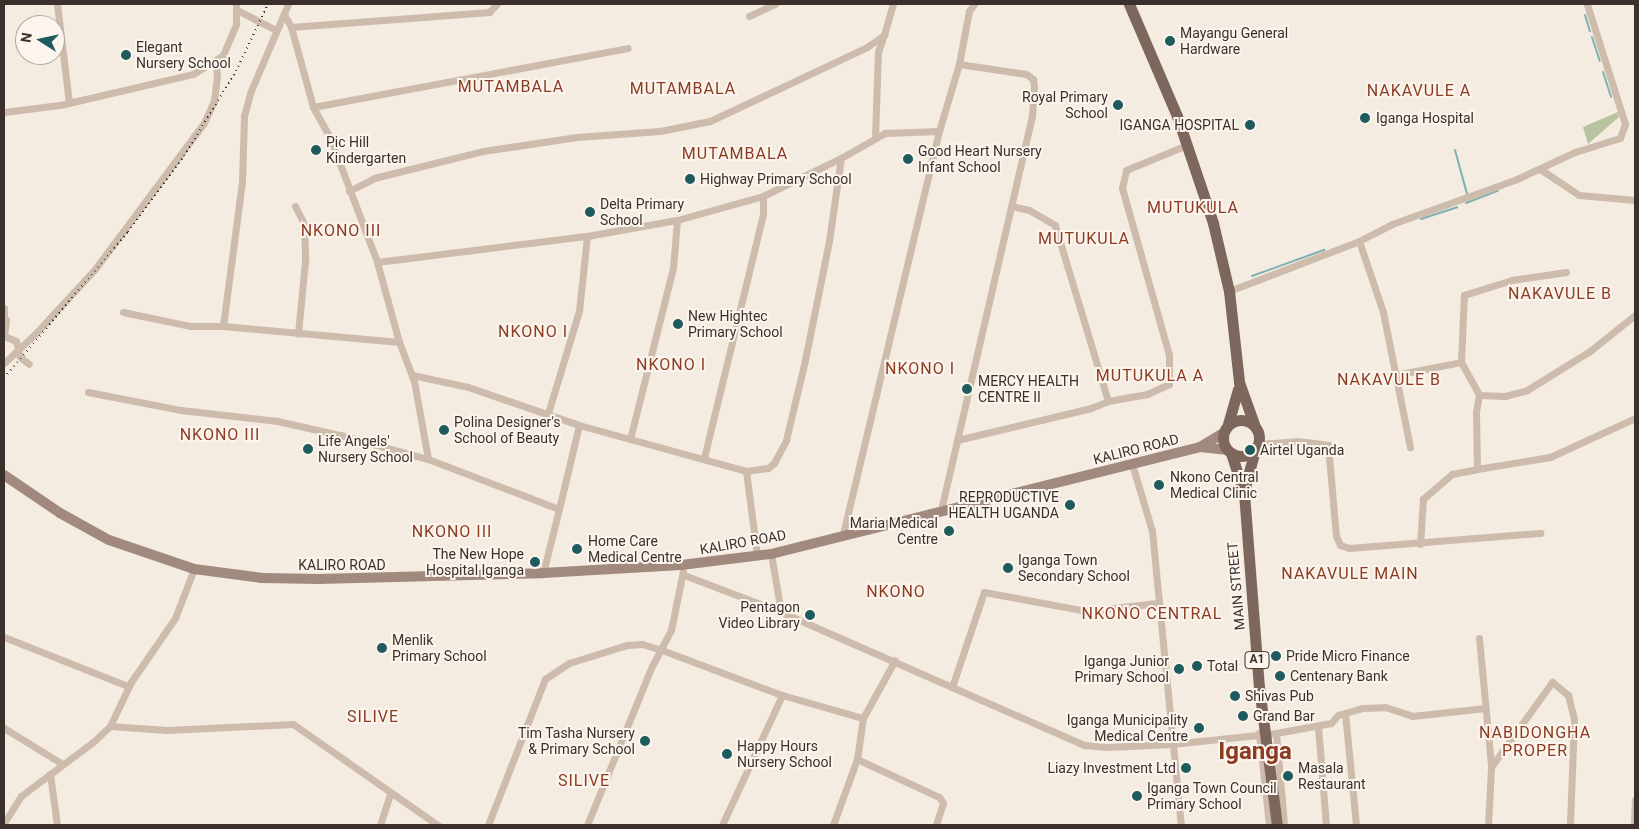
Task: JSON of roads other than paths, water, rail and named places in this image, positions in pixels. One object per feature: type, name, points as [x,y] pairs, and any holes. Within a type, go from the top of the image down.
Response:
[{"type":"main road","name":"A1","points":[[1129,4],[1187,145],[1213,223],[1229,291],[1239,382],[1259,433],[1244,493]]},
{"type":"main road","name":"A1","points":[[1239,382],[1226,429],[1230,452],[1244,493]]},
{"type":"main road","points":[[1226,429],[1242,421],[1254,424]]},
{"type":"main road","name":"KALIRO ROAD","points":[[4,475],[60,513],[108,540],[194,569],[262,578],[318,579],[683,570],[771,554],[844,534],[1200,447],[1226,429]]},
{"type":"main road","name":"KALIRO ROAD","points":[[1200,447],[1230,452]]},
{"type":"main road","points":[[1230,452],[1248,453],[1256,447]]},
{"type":"main road","name":"MAIN STREET","points":[[1244,493],[1266,733],[1277,825]]},
{"type":"street","points":[[57,4],[69,103]]},
{"type":"street","points":[[223,326],[242,181],[244,116],[276,30],[285,16],[288,4]]},
{"type":"street","points":[[291,27],[489,12],[497,4]]},
{"type":"street","points":[[750,16],[775,4]]},
{"type":"street","points":[[875,137],[878,52],[893,4]]},
{"type":"street","points":[[844,534],[939,132],[959,64],[969,11],[974,4]]},
{"type":"street","points":[[1229,291],[1359,241],[1392,224],[1540,169],[1575,152],[1616,140],[1625,129],[1588,4]]},
{"type":"street","points":[[4,112],[69,103],[193,74],[216,62],[230,43],[237,7],[276,30]]},
{"type":"street","points":[[285,16],[291,27],[314,107],[331,140],[377,262],[399,342],[412,375],[428,460]]},
{"type":"street","points":[[349,191],[374,178],[483,151],[577,137],[660,131],[710,121],[866,47],[884,35]]},
{"type":"street","points":[[314,107],[628,48]]},
{"type":"street","points":[[4,363],[19,346],[35,334],[95,269],[204,123],[214,101],[218,77],[216,62]]},
{"type":"street","points":[[941,510],[1032,115],[1033,79],[1026,74],[959,64]]},
{"type":"street","points":[[377,262],[587,236],[677,220],[763,196],[841,158],[885,133],[939,132]]},
{"type":"street","points":[[957,440],[1091,408],[1108,400],[1147,394],[1169,384],[1169,356],[1122,188],[1126,170],[1187,145]]},
{"type":"street","points":[[412,375],[468,387],[509,403],[548,413],[579,425],[746,471],[768,468],[774,463],[786,440],[829,242],[841,158]]},
{"type":"street","points":[[1540,169],[1579,195],[1635,200]]},
{"type":"street","points":[[704,458],[763,214],[763,196]]},
{"type":"street","points":[[295,206],[304,224],[305,261],[298,334]]},
{"type":"street","points":[[1011,206],[1029,210],[1055,225],[1108,400]]},
{"type":"street","points":[[630,438],[673,268],[677,220]]},
{"type":"street","points":[[548,413],[579,311],[587,236]]},
{"type":"street","points":[[1359,241],[1383,312],[1410,447]]},
{"type":"street","points":[[1476,469],[1476,412],[1480,394],[1461,362],[1464,295],[1512,280],[1566,272]]},
{"type":"street","points":[[4,308],[4,318],[6,320],[4,336],[16,342],[19,346],[20,357],[29,364]]},
{"type":"street","points":[[123,312],[190,326],[223,326],[399,342]]},
{"type":"street","points":[[1480,394],[1506,396],[1527,390],[1590,351],[1635,315]]},
{"type":"street","points":[[1395,375],[1461,362]]},
{"type":"street","points":[[88,392],[181,410],[277,422],[428,460],[559,509]]},
{"type":"street","points":[[1420,544],[1423,499],[1452,474],[1550,457],[1635,418]]},
{"type":"street","points":[[543,573],[579,425]]},
{"type":"street","points":[[1256,447],[1297,441],[1328,445],[1336,536],[1340,545],[1349,548],[1420,544],[1540,533]]},
{"type":"street","points":[[1132,464],[1152,530],[1181,825]]},
{"type":"street","points":[[746,471],[757,556]]},
{"type":"street","points":[[771,554],[781,612]]},
{"type":"street","points":[[4,823],[7,808],[61,763],[93,742],[110,726],[128,686],[175,618],[194,569]]},
{"type":"street","points":[[587,825],[652,666],[662,650],[676,614],[683,570],[895,660],[1084,745],[1107,747],[1172,744],[1266,733],[1318,726],[1331,723],[1345,713],[1384,707],[1412,716],[1486,708]]},
{"type":"street","points":[[952,687],[984,592],[1087,611],[1158,603]]},
{"type":"street","points":[[4,637],[128,686]]},
{"type":"street","points":[[1479,638],[1491,767],[1488,825]]},
{"type":"street","points":[[488,825],[545,679],[568,663],[627,646],[642,644],[662,650],[782,696],[864,718]]},
{"type":"street","points":[[833,825],[857,759],[864,718],[895,660]]},
{"type":"street","points":[[1491,767],[1552,682],[1568,695],[1574,719],[1570,825]]},
{"type":"street","points":[[722,825],[782,696]]},
{"type":"street","points":[[1345,713],[1356,825]]},
{"type":"street","points":[[110,726],[167,730],[293,724],[390,794],[438,825]]},
{"type":"street","points":[[1318,726],[1326,825]]},
{"type":"street","points":[[4,728],[61,763]]},
{"type":"street","name":"MAIN STREET","points":[[1266,733],[1269,825]]},
{"type":"street","name":"MAIN STREET","points":[[1266,733],[1284,825]]},
{"type":"street","points":[[857,759],[939,797],[943,803],[936,825]]},
{"type":"street","points":[[50,774],[58,825]]},
{"type":"street","points":[[380,825],[390,794]]},
{"type":"street","points":[[1634,825],[1635,800]]},
{"type":"waterway","points":[[1585,15],[1590,31]]},
{"type":"waterway","points":[[1592,37],[1600,61]]},
{"type":"waterway","points":[[1603,72],[1611,97]]},
{"type":"waterway","points":[[1455,150],[1467,194]]},
{"type":"waterway","points":[[1466,203],[1498,191]]},
{"type":"waterway","points":[[1421,219],[1457,207]]},
{"type":"waterway","points":[[1252,276],[1324,250]]},
{"type":"railway","points":[[4,378],[128,232],[184,156],[236,71],[268,4]]},
{"type":"place","name":"Mayangu General Hardware","points":[[1170,41]]},
{"type":"place","name":"Elegant Nursery School","points":[[126,55]]},
{"type":"place","name":"Royal Primary School","points":[[1118,105]]},
{"type":"place","name":"Iganga Hospital","points":[[1365,118]]},
{"type":"place","name":"IGANGA HOSPITAL","points":[[1250,125]]},
{"type":"place","name":"Pic Hill Kindergarten","points":[[316,150]]},
{"type":"place","name":"Good Heart Nursery Infant School","points":[[908,159]]},
{"type":"place","name":"Highway Primary School","points":[[690,179]]},
{"type":"place","name":"Delta Primary School","points":[[590,212]]},
{"type":"place","name":"New Hightec Primary School","points":[[678,324]]},
{"type":"place","name":"MERCY HEALTH CENTRE II","points":[[967,389]]},
{"type":"place","name":"Polina Designer's School of Beauty","points":[[444,430]]},
{"type":"place","name":"Life Angels' Nursery School","points":[[308,449]]},
{"type":"place","name":"Airtel Uganda","points":[[1250,450]]},
{"type":"place","name":"Nkono Central Medical Clinic","points":[[1159,485]]},
{"type":"place","name":"REPRODUCTIVE HEALTH UGANDA","points":[[1070,505]]},
{"type":"place","name":"Maria Medical Centre","points":[[949,531]]},
{"type":"place","name":"Home Care Medical Centre","points":[[577,549]]},
{"type":"place","name":"The New Hope Hospital Iganga","points":[[535,562]]},
{"type":"place","name":"Iganga Town Secondary School","points":[[1008,568]]},
{"type":"place","name":"Pentagon Video Library","points":[[810,615]]},
{"type":"place","name":"Menlik Primary School","points":[[382,648]]},
{"type":"place","name":"Pride Micro Finance","points":[[1276,656]]},
{"type":"place","name":"Total","points":[[1197,666]]},
{"type":"place","name":"Iganga Junior Primary School","points":[[1179,669]]},
{"type":"place","name":"Centenary Bank","points":[[1280,676]]},
{"type":"place","name":"Shivas Pub","points":[[1235,696]]},
{"type":"place","name":"Grand Bar","points":[[1243,716]]},
{"type":"place","name":"Iganga Municipality Medical Centre","points":[[1199,728]]},
{"type":"place","name":"Tim Tasha Nursery & Primary School","points":[[645,741]]},
{"type":"place","name":"Happy Hours Nursery School","points":[[727,754]]},
{"type":"place","name":"Liazy Investment Ltd","points":[[1186,768]]},
{"type":"place","name":"Masala Restaurant","points":[[1288,776]]},
{"type":"place","name":"Iganga Town Council Primary School","points":[[1137,796]]},
{"type":"district","name":"MUTAMBALA","points":[[511,87]]},
{"type":"district","name":"MUTAMBALA","points":[[683,89]]},
{"type":"district","name":"NAKAVULE A","points":[[1419,91]]},
{"type":"district","name":"MUTAMBALA","points":[[735,154]]},
{"type":"district","name":"MUTUKULA","points":[[1193,208]]},
{"type":"district","name":"NKONO III","points":[[341,231]]},
{"type":"district","name":"MUTUKULA","points":[[1084,239]]},
{"type":"district","name":"NAKAVULE B","points":[[1560,294]]},
{"type":"district","name":"NKONO I","points":[[533,332]]},
{"type":"district","name":"NKONO I","points":[[671,365]]},
{"type":"district","name":"NKONO I","points":[[920,369]]},
{"type":"district","name":"MUTUKULA A","points":[[1150,376]]},
{"type":"district","name":"NAKAVULE B","points":[[1389,380]]},
{"type":"district","name":"NKONO III","points":[[220,435]]},
{"type":"district","name":"NKONO III","points":[[452,532]]},
{"type":"district","name":"NAKAVULE MAIN","points":[[1350,574]]},
{"type":"district","name":"NKONO","points":[[896,592]]},
{"type":"district","name":"NKONO CENTRAL","points":[[1152,614]]},
{"type":"district","name":"SILIVE","points":[[373,717]]},
{"type":"district","name":"NABIDONGHA PROPER","points":[[1535,742]]},
{"type":"district","name":"Iganga","points":[[1255,752]]},
{"type":"district","name":"SILIVE","points":[[584,781]]}]
